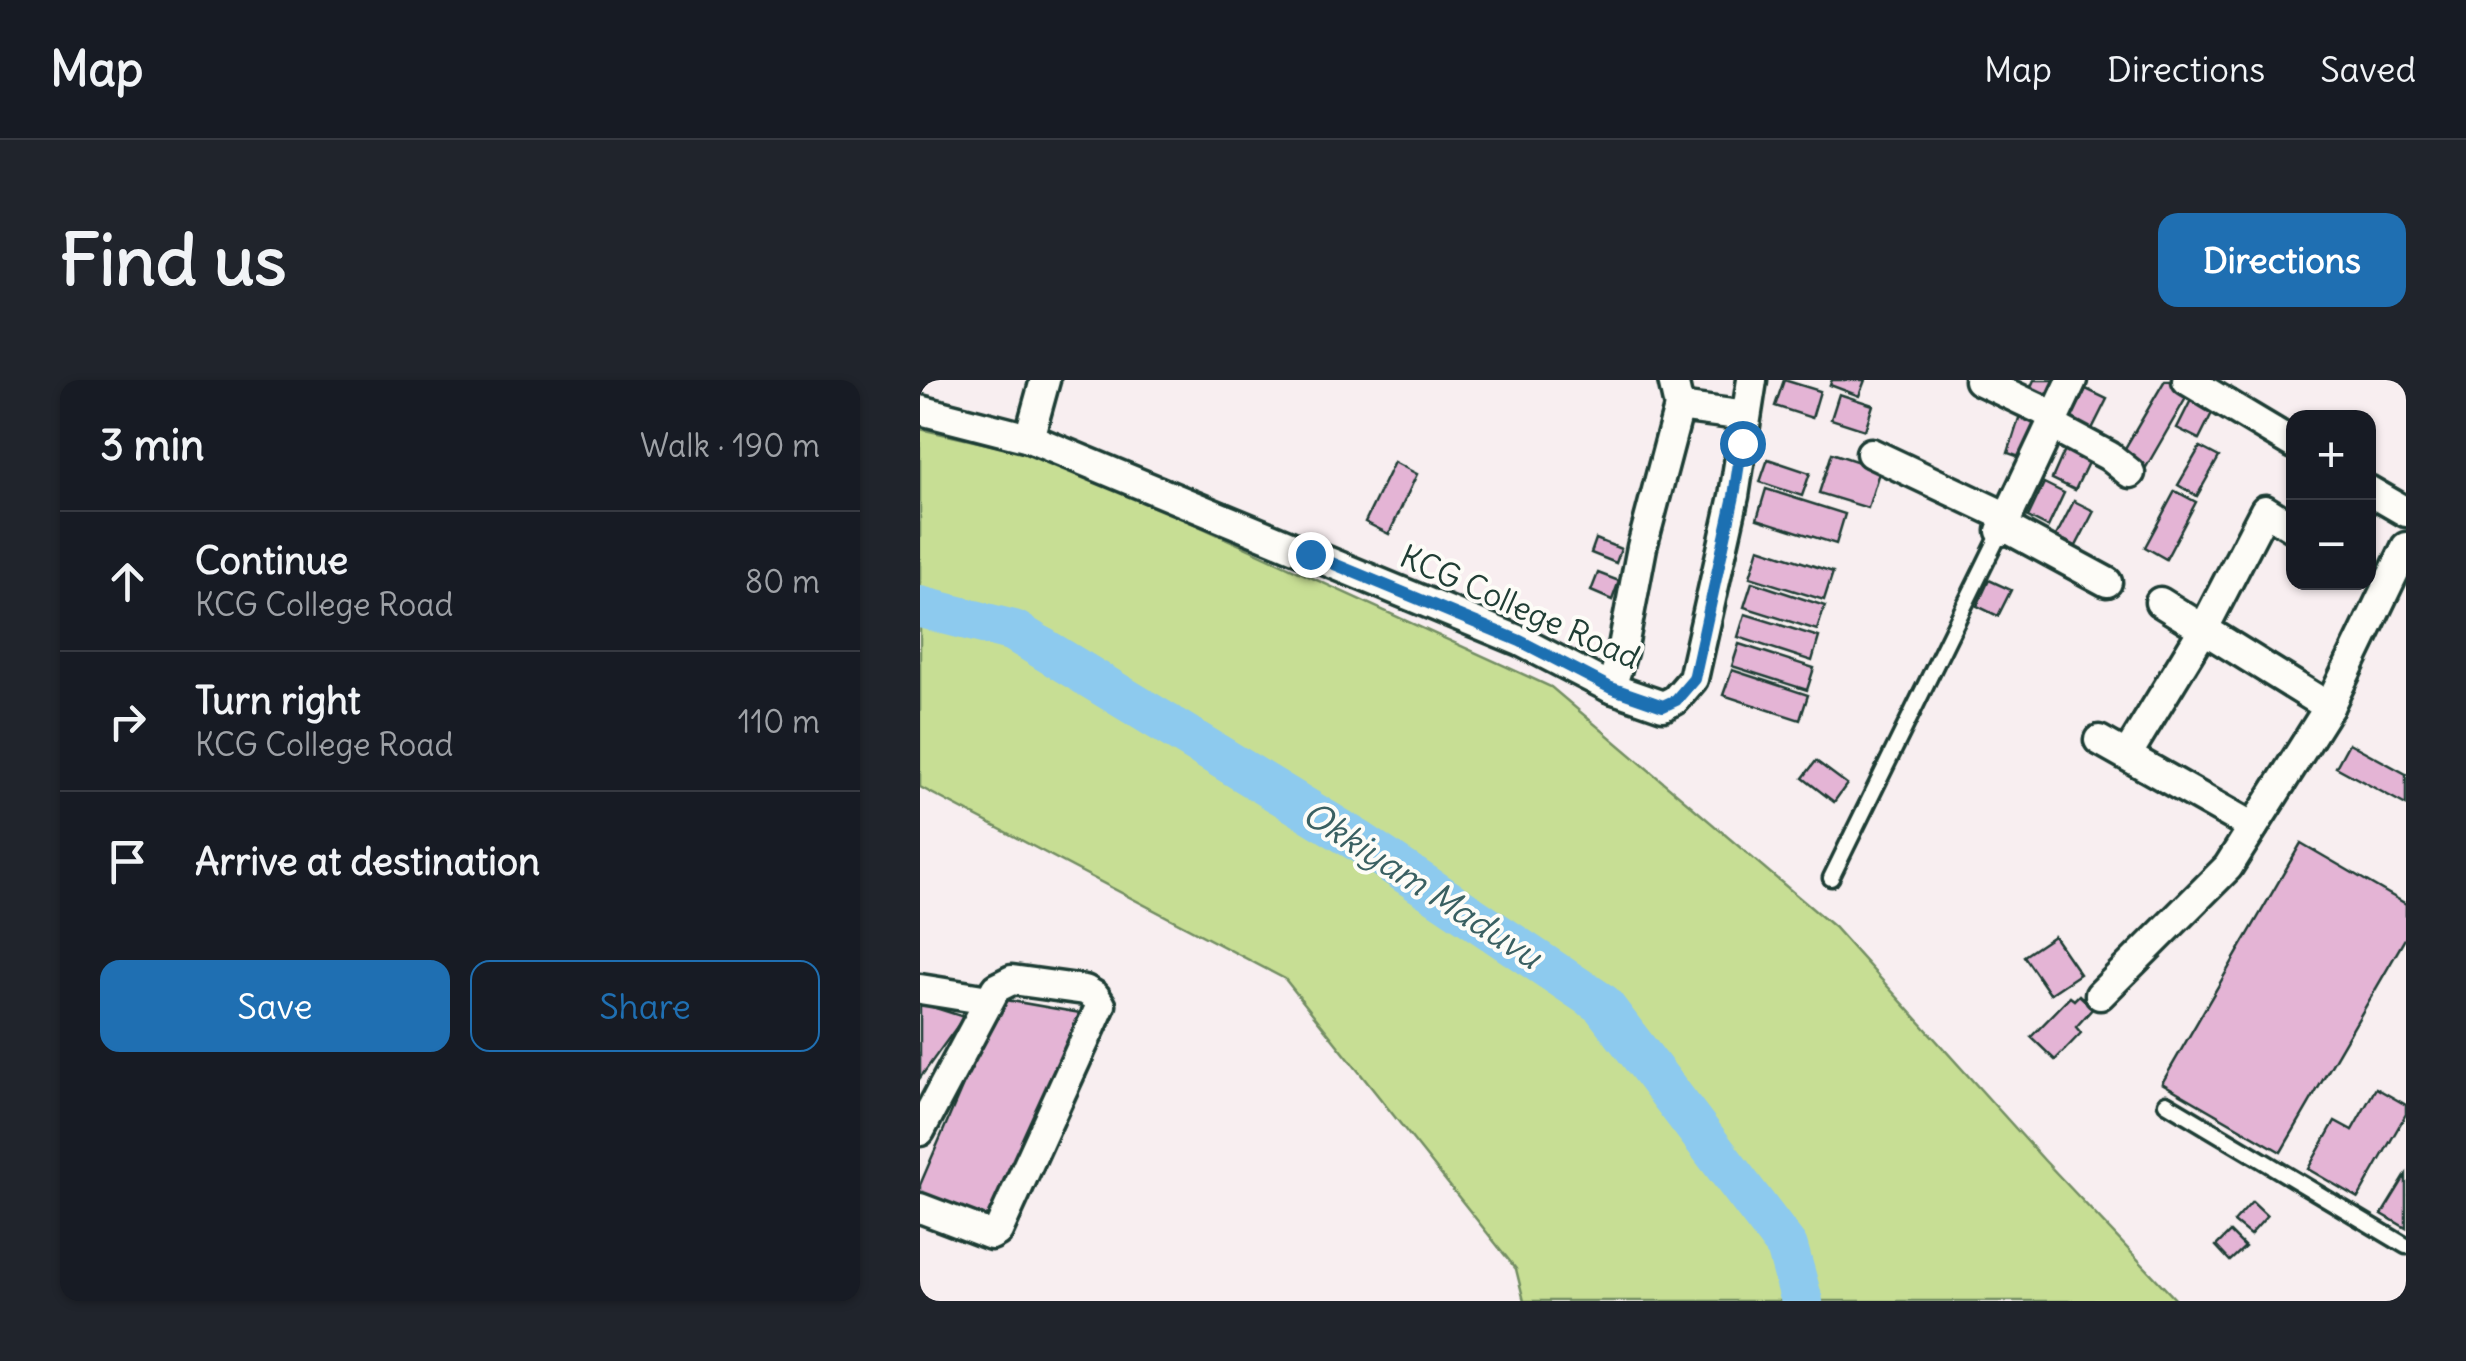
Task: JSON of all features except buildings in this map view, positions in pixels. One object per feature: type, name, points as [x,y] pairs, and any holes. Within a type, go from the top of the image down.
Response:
[{"type":"street","points":[[1030,438],[1045,380]]},
{"type":"street","name":"KCG College Road","points":[[920,410],[1030,438],[1520,641],[1611,688],[1663,706],[1676,700],[1694,679],[1734,496],[1752,380]]},
{"type":"street","points":[[1979,380],[2053,420],[2130,472]]},
{"type":"street","points":[[2004,525],[2072,380]]},
{"type":"street","points":[[2187,380],[2286,439]]},
{"type":"street","points":[[1611,688],[1676,393],[1746,416]]},
{"type":"street","points":[[1871,453],[2107,582]]},
{"type":"street","points":[[2376,495],[2406,512]]},
{"type":"street","points":[[2126,755],[2203,630],[2264,510],[2286,523]]},
{"type":"street","points":[[2100,995],[2228,867],[2329,706],[2378,580],[2406,547]]},
{"type":"street","points":[[2160,602],[2329,706]]},
{"type":"street","points":[[2099,740],[2254,826]]},
{"type":"street","points":[[920,1208],[990,1234],[998,1231],[1101,1005],[1095,996],[1085,990],[1012,980],[996,988],[922,1126]]},
{"type":"street","points":[[920,989],[989,1000]]},
{"type":"lane","points":[[1831,878],[2004,525]]},
{"type":"lane","points":[[2166,1103],[2406,1246]]},
{"type":"green space","points":[[920,429],[1050,458],[1551,687],[1834,927],[2177,1301],[1524,1301],[1516,1269],[1285,979],[920,787]]},
{"type":"waterway","name":"Okkiyam Maduvu","points":[[920,607],[1014,631],[1360,842],[1602,1004],[1787,1247],[1802,1301]]},
{"type":"route","points":[[1310,554],[1520,641],[1611,688],[1663,706],[1676,700],[1694,679],[1742,443]]}]
